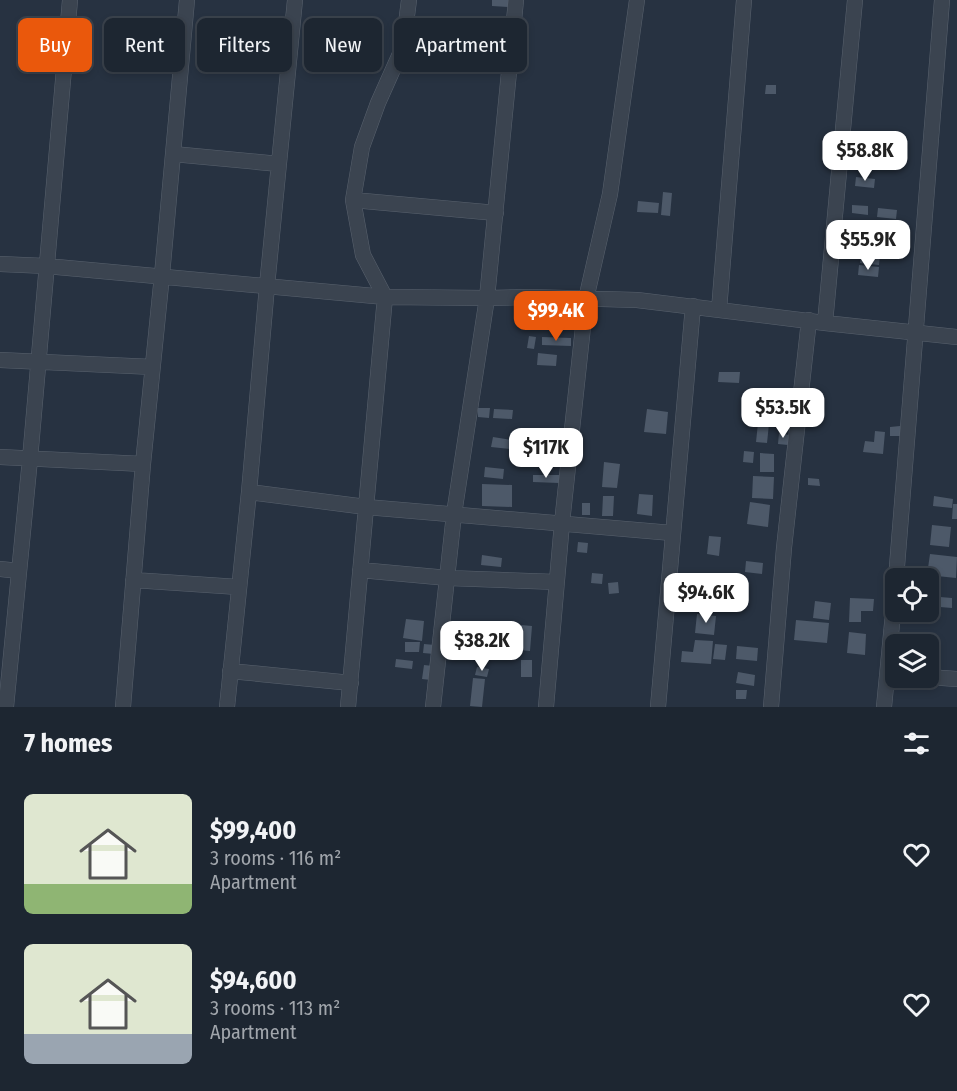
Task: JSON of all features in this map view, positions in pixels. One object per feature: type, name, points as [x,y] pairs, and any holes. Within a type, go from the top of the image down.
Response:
[{"type":"street","points":[[6,707],[70,0]]},
{"type":"street","points":[[123,707],[142,464],[187,0]]},
{"type":"street","points":[[227,707],[295,0]]},
{"type":"street","points":[[407,18],[409,0]]},
{"type":"street","points":[[515,18],[516,0]]},
{"type":"street","points":[[546,707],[562,524],[586,299],[610,195],[638,0]]},
{"type":"street","points":[[719,310],[744,0]]},
{"type":"street","points":[[825,323],[855,0]]},
{"type":"street","points":[[897,568],[942,0]]},
{"type":"street","points":[[348,707],[385,297],[363,255],[353,200],[362,147],[394,67]]},
{"type":"street","points":[[434,707],[454,514],[487,298],[510,72]]},
{"type":"street","points":[[173,153],[279,164]]},
{"type":"street","points":[[353,200],[496,213]]},
{"type":"street","points":[[0,264],[162,275],[385,297],[637,300],[957,337]]},
{"type":"street","points":[[658,707],[693,306]]},
{"type":"street","points":[[771,707],[784,548],[809,320]]},
{"type":"street","points":[[0,360],[153,367]]},
{"type":"street","points":[[0,457],[142,464]]},
{"type":"street","points":[[249,492],[366,507],[672,533]]},
{"type":"street","points":[[0,569],[19,571]]},
{"type":"street","points":[[360,570],[448,578],[557,582]]},
{"type":"street","points":[[133,580],[238,587]]},
{"type":"street","points":[[230,671],[351,683]]},
{"type":"street","points":[[939,678],[957,679]]},
{"type":"street","points":[[884,707],[888,688]]},
{"type":"building","points":[[492,0],[509,0],[508,7],[492,6]]},
{"type":"building","points":[[766,85],[776,85],[776,94],[765,94]]},
{"type":"building","points":[[856,177],[875,179],[874,188],[855,186]]},
{"type":"building","points":[[663,192],[672,193],[670,216],[661,215]]},
{"type":"building","points":[[638,201],[659,203],[658,213],[637,212]]},
{"type":"building","points":[[852,205],[868,206],[868,215],[852,213]]},
{"type":"building","points":[[878,208],[897,210],[896,219],[877,217]]},
{"type":"building","points":[[862,244],[881,246],[879,265],[860,263]]},
{"type":"building","points":[[859,265],[879,267],[878,277],[858,275]]},
{"type":"building","points":[[529,336],[536,337],[534,349],[527,348]]},
{"type":"building","points":[[542,337],[571,338],[571,346],[542,345]]},
{"type":"building","points":[[538,353],[557,355],[556,366],[537,365]]},
{"type":"building","points":[[719,372],[740,372],[739,383],[718,382]]},
{"type":"building","points":[[478,408],[490,408],[489,418],[478,417]]},
{"type":"building","points":[[494,409],[513,410],[512,419],[493,418]]},
{"type":"building","points":[[647,409],[668,412],[666,434],[644,432]]},
{"type":"building","points":[[758,423],[769,424],[767,443],[756,442]]},
{"type":"building","points":[[900,426],[900,436],[890,436],[890,427]]},
{"type":"building","points":[[875,431],[885,432],[883,454],[863,452],[865,441],[874,442]]},
{"type":"building","points":[[779,433],[789,435],[788,445],[778,444]]},
{"type":"building","points":[[493,437],[511,440],[510,449],[491,447]]},
{"type":"building","points":[[519,451],[527,452],[526,465],[518,464]]},
{"type":"building","points":[[744,451],[754,452],[753,463],[743,462]]},
{"type":"building","points":[[760,453],[774,454],[774,472],[760,472]]},
{"type":"building","points":[[604,462],[620,464],[617,488],[602,487]]},
{"type":"building","points":[[485,467],[504,469],[503,479],[484,477]]},
{"type":"building","points":[[533,475],[559,475],[559,483],[533,482]]},
{"type":"building","points":[[753,476],[774,477],[773,499],[752,498]]},
{"type":"building","points":[[808,478],[819,479],[820,486],[808,485]]},
{"type":"building","points":[[482,484],[512,485],[512,507],[482,506]]},
{"type":"building","points":[[639,494],[653,495],[652,516],[637,514]]},
{"type":"building","points":[[603,496],[614,496],[613,516],[602,516]]},
{"type":"building","points":[[934,496],[953,499],[952,508],[933,506]]},
{"type":"building","points":[[750,502],[770,505],[768,527],[747,524]]},
{"type":"building","points":[[582,503],[590,503],[590,515],[582,515]]},
{"type":"building","points":[[953,504],[957,504],[957,519],[952,519]]},
{"type":"building","points":[[932,525],[951,527],[949,547],[930,545]]},
{"type":"building","points":[[709,536],[721,537],[719,556],[707,554]]},
{"type":"building","points":[[578,542],[588,543],[587,553],[577,552]]},
{"type":"building","points":[[930,554],[957,557],[956,578],[939,576],[939,568],[928,568]]},
{"type":"building","points":[[482,555],[502,558],[501,567],[481,565]]},
{"type":"building","points":[[746,561],[763,563],[762,574],[745,572]]},
{"type":"building","points":[[592,573],[603,574],[602,584],[591,583]]},
{"type":"building","points":[[618,582],[619,593],[609,594],[608,583]]},
{"type":"building","points":[[939,597],[952,598],[952,608],[939,607]]},
{"type":"building","points":[[850,598],[874,599],[873,611],[861,611],[861,622],[849,622]]},
{"type":"building","points":[[815,601],[831,603],[829,620],[813,618]]},
{"type":"building","points":[[697,614],[716,616],[714,635],[695,633]]},
{"type":"building","points":[[406,619],[424,621],[422,641],[403,638]]},
{"type":"building","points":[[796,620],[829,623],[827,643],[794,640]]},
{"type":"building","points":[[480,621],[503,621],[503,631],[480,631]]},
{"type":"building","points":[[521,625],[532,626],[530,651],[519,650]]},
{"type":"building","points":[[849,632],[866,634],[865,655],[847,653]]},
{"type":"building","points":[[695,640],[713,641],[711,664],[681,662],[682,651],[693,652]]},
{"type":"building","points":[[405,642],[420,642],[419,652],[405,652]]},
{"type":"building","points":[[424,644],[435,645],[434,654],[423,653]]},
{"type":"building","points":[[715,644],[727,645],[725,660],[713,659]]},
{"type":"building","points":[[737,646],[758,648],[757,661],[736,659]]},
{"type":"building","points":[[472,649],[482,649],[482,660],[472,660]]},
{"type":"building","points":[[396,659],[413,661],[412,669],[395,667]]},
{"type":"building","points":[[521,660],[532,660],[532,677],[521,677]]},
{"type":"building","points":[[424,665],[433,666],[431,680],[422,679]]},
{"type":"building","points":[[477,667],[489,669],[487,677],[475,675]]},
{"type":"building","points":[[738,672],[755,675],[754,686],[736,683]]},
{"type":"building","points":[[473,678],[485,679],[482,707],[470,706]]},
{"type":"building","points":[[736,690],[747,690],[746,699],[736,699]]}]
